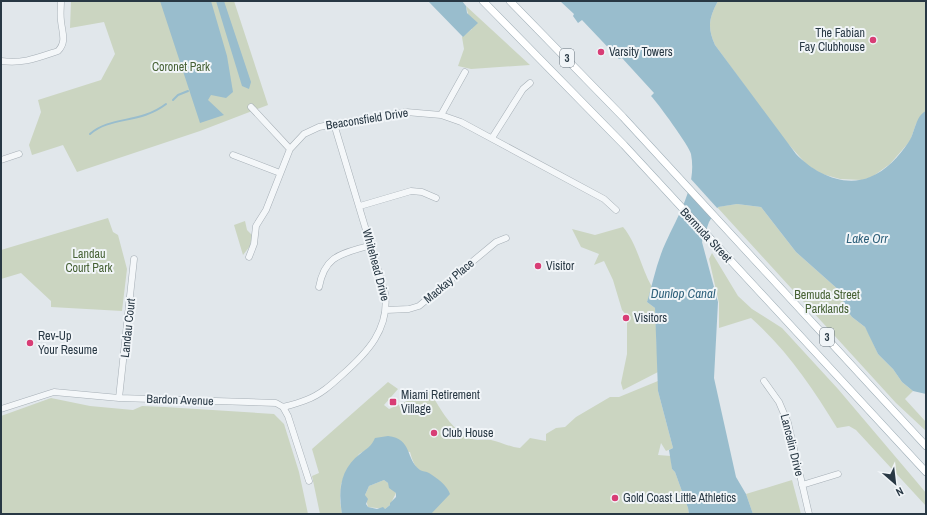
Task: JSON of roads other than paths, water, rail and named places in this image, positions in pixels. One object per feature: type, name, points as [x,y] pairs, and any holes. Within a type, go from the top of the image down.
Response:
[{"type":"main road","name":"Bermuda Street","points":[[483,1],[577,96],[926,472]]},
{"type":"main road","name":"Bermuda Street","points":[[510,1],[685,183],[926,446]]},
{"type":"street","points":[[1,61],[20,63],[58,51],[61,48],[64,36],[61,20],[61,1]]},
{"type":"street","points":[[442,115],[465,72]]},
{"type":"street","points":[[492,138],[523,90],[530,83]]},
{"type":"street","points":[[251,107],[290,149]]},
{"type":"street","name":"Beaconsfield Drive","points":[[249,257],[254,244],[256,226],[266,210],[290,149],[304,134],[319,127],[406,112],[442,115],[461,122],[604,199],[616,210]]},
{"type":"street","name":"Whitehead Drive","points":[[283,407],[307,400],[326,389],[350,368],[370,349],[383,324],[386,310],[386,293],[334,124]]},
{"type":"street","points":[[1,160],[19,154]]},
{"type":"street","points":[[233,155],[280,173]]},
{"type":"street","points":[[360,206],[411,191],[422,192],[436,198]]},
{"type":"street","name":"Mackay Place","points":[[386,310],[409,309],[419,306],[496,242],[506,238]]},
{"type":"street","points":[[319,287],[322,275],[329,262],[340,255],[371,245]]},
{"type":"street","name":"Landau Court","points":[[119,398],[134,259]]},
{"type":"street","name":"Lancelin Drive","points":[[764,381],[779,402],[788,423],[809,514]]},
{"type":"street","name":"Bardon Avenue","points":[[1,409],[54,392],[119,398],[276,403],[283,407]]},
{"type":"street","points":[[283,407],[288,416],[309,481]]},
{"type":"street","points":[[802,485],[838,474]]},
{"type":"water","points":[[160,1],[211,1],[227,56],[233,92],[226,98],[211,95],[208,100],[224,115],[200,123]]},
{"type":"water","points":[[216,1],[224,1],[251,82],[249,89],[242,86]]},
{"type":"water","points":[[428,1],[462,1],[466,6],[467,13],[478,23],[463,37]]},
{"type":"water","name":"Lake Orr","points":[[560,1],[718,1],[710,23],[712,39],[715,45],[796,154],[820,173],[830,177],[850,181],[860,180],[881,171],[892,163],[904,148],[910,139],[917,121],[922,113],[926,111],[926,394],[913,391],[902,382],[893,369],[878,354],[865,327],[852,317],[845,308],[841,292],[796,252],[761,207],[737,204],[718,207],[709,222],[702,242],[718,302],[714,378],[736,477],[746,494],[753,514],[689,514],[675,472],[672,469],[669,450],[673,448],[658,391],[655,308],[647,302],[661,254],[688,193],[692,167],[691,154],[666,115],[651,96],[654,93],[622,58],[619,59],[582,20],[578,23],[573,16],[574,14]]},
{"type":"water","points":[[388,436],[401,441],[408,450],[415,466],[422,471],[428,472],[447,488],[450,494],[431,514],[342,514],[340,497],[344,474],[353,460],[370,445],[375,438]],"holes":[[[384,480],[388,483],[389,488],[396,493],[396,497],[390,505],[385,509],[383,507],[377,509],[368,507],[366,504],[368,499],[365,495],[369,486]]]},
{"type":"waterway","points":[[173,100],[178,95],[188,91]]},
{"type":"waterway","points":[[90,134],[98,128],[146,115],[166,104]]},
{"type":"place","name":"The Fabian Fay Clubhouse","points":[[873,40]]},
{"type":"place","name":"Varsity Towers","points":[[601,52]]},
{"type":"place","name":"Visitor","points":[[538,266]]},
{"type":"place","name":"Visitors","points":[[626,318]]},
{"type":"place","name":"Rev-Up Your Resume","points":[[30,343]]},
{"type":"place","name":"Miami Retirement Village","points":[[393,402]]},
{"type":"place","name":"Club House","points":[[434,433]]},
{"type":"place","name":"Gold Coast Little Athletics","points":[[615,498]]},
{"type":"park label","name":"Coronet Park","points":[[181,67]]},
{"type":"park label","name":"Landau Court Park","points":[[89,261]]},
{"type":"park label","name":"Bemuda Street Parklands","points":[[827,302]]},
{"type":"water label","name":"Dunlop Canal","points":[[683,293]]}]
